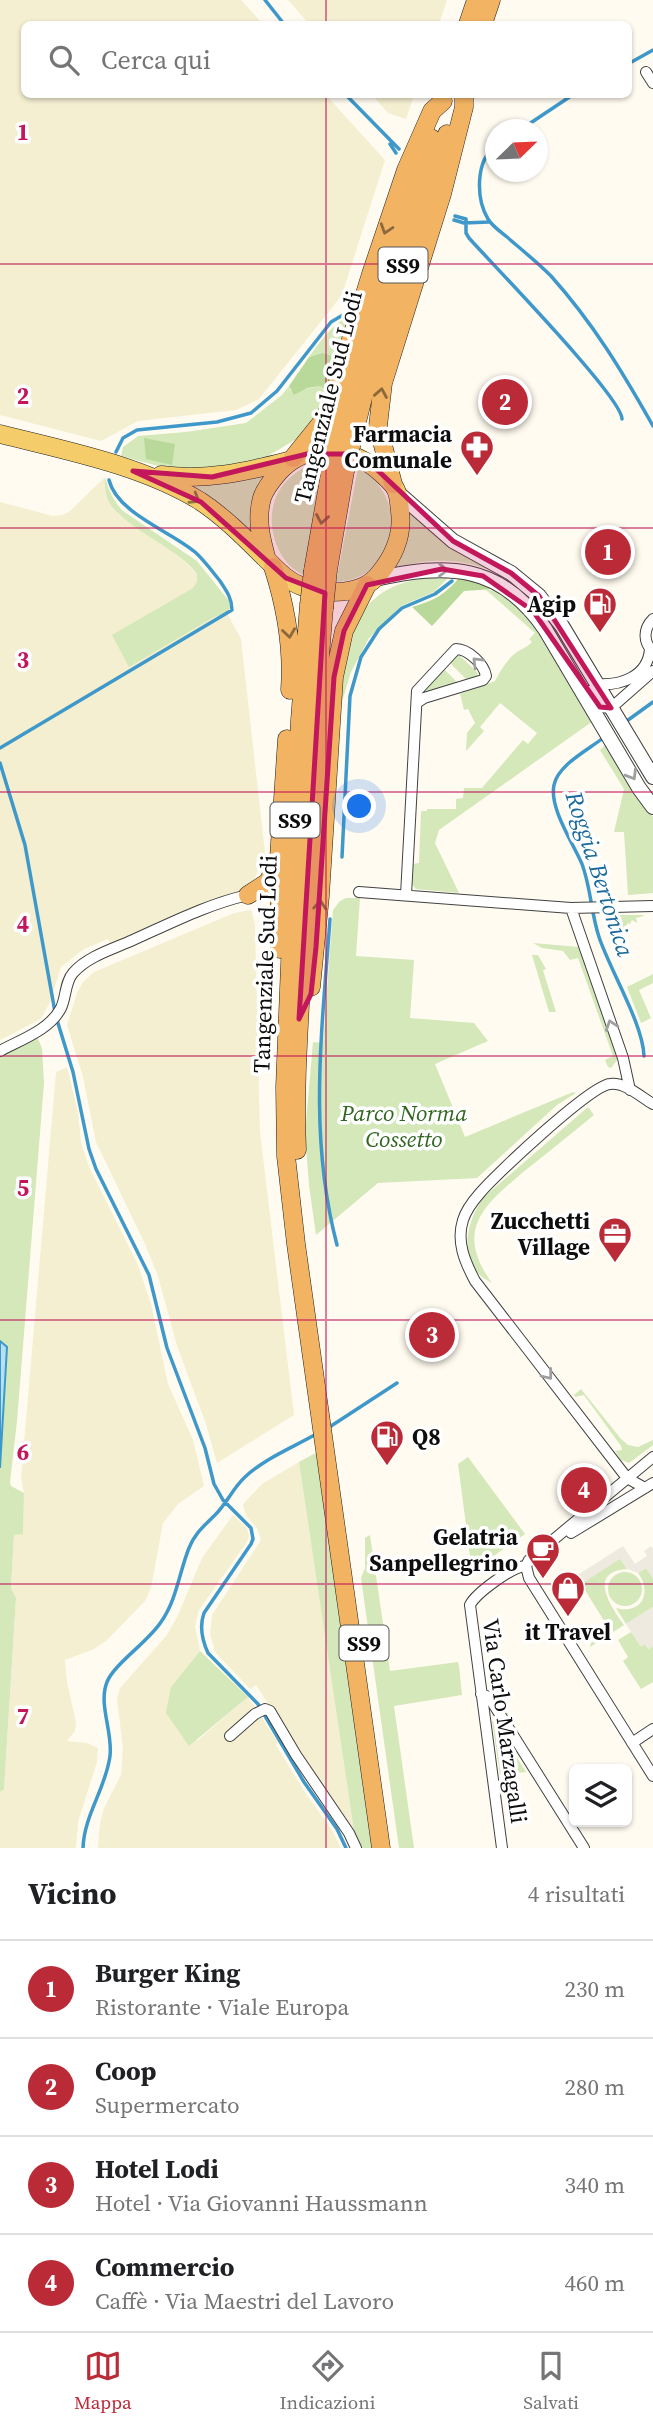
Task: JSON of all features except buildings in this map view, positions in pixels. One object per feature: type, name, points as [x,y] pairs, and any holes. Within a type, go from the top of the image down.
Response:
[{"type":"highway","points":[[469,21],[476,0]]},
{"type":"highway","points":[[484,21],[491,0]]},
{"type":"highway","points":[[291,460],[330,408],[405,170],[432,111],[450,98]]},
{"type":"highway","name":"Tangenziale Sud Lodi","points":[[393,1848],[286,1156],[286,1036],[299,733],[338,469],[365,335],[452,98]]},
{"type":"highway","points":[[395,488],[378,426],[383,383],[442,194],[464,107],[455,98]]},
{"type":"highway","points":[[270,563],[283,598],[292,668],[279,858],[278,915],[286,1036]]},
{"type":"highway","points":[[299,1019],[311,994],[316,947],[334,677],[344,631],[371,582]]},
{"type":"highway","name":"Tangenziale Sud Lodi","points":[[316,607],[314,718],[299,1019],[296,1147],[326,1413]]},
{"type":"highway","points":[[248,895],[268,881],[279,858]]},
{"type":"highway","points":[[248,895],[268,904],[278,915]]},
{"type":"highway","name":"Tangenziale Sud Lodi","points":[[330,1441],[381,1848]]},
{"type":"main road","points":[[0,434],[133,471],[174,488],[201,502],[298,585],[317,591],[345,591],[371,582],[388,564],[398,542],[401,518],[395,488],[372,464],[352,454],[330,450],[212,477],[184,478],[133,471]]},
{"type":"main road","points":[[270,563],[260,535],[262,496],[271,481],[291,460]]},
{"type":"street","points":[[646,72],[653,83]]},
{"type":"street","points":[[395,488],[453,541],[520,578],[539,596],[555,616],[653,777]]},
{"type":"street","points":[[371,582],[413,571],[442,569],[484,576],[533,611],[600,708],[618,720]]},
{"type":"street","points":[[596,684],[609,685],[635,676],[646,664],[651,651],[645,636],[646,629],[653,619]]},
{"type":"street","points":[[545,629],[653,807]]},
{"type":"street","points":[[406,895],[418,702],[416,695],[419,688],[456,649],[466,651],[486,670],[483,680],[418,702]]},
{"type":"street","points":[[618,720],[653,671]]},
{"type":"street","points":[[359,892],[571,908],[653,906]]},
{"type":"street","points":[[0,1051],[40,1030],[57,1015],[71,975],[90,958],[179,919],[248,895]]},
{"type":"street","points":[[571,908],[623,1058],[630,1090]]},
{"type":"street","points":[[649,1485],[627,1478],[475,1281],[465,1262],[460,1237],[469,1207],[481,1192],[531,1143],[603,1086],[616,1084],[653,1104]]},
{"type":"street","points":[[653,1457],[529,1560],[526,1566],[528,1578],[653,1776]]},
{"type":"street","points":[[539,1552],[649,1485]]},
{"type":"street","name":"Via Carlo Marzagalli","points":[[502,1848],[469,1610],[472,1601],[516,1568],[526,1566]]},
{"type":"street","points":[[481,1694],[488,1697],[584,1848]]},
{"type":"street","points":[[230,1735],[262,1710],[270,1711],[296,1755],[343,1823],[356,1848]]},
{"type":"street","points":[[632,1743],[653,1730]]},
{"type":"highlighted area","points":[[307,454],[352,454],[372,465],[453,541],[511,573],[539,596],[611,708],[600,707],[533,611],[483,576],[442,569],[367,585],[344,631],[334,677],[316,947],[311,994],[299,1019],[325,593],[286,578],[201,502],[133,471],[212,477]]},
{"type":"shaded area","points":[[0,0],[241,0],[260,21],[21,21],[21,98],[329,98],[385,160],[342,295],[259,399],[236,410],[138,421],[101,441],[0,415]]},
{"type":"shaded area","points":[[288,0],[447,0],[440,21],[306,21]]},
{"type":"shaded area","points":[[375,98],[413,98],[406,119],[388,113]]},
{"type":"shaded area","points":[[105,477],[106,496],[119,515],[179,556],[197,574],[193,588],[178,598],[214,617],[227,613],[241,639],[265,853],[248,895],[112,949],[108,939],[84,949],[61,967],[50,1002],[41,1019],[0,1040],[0,502],[53,516],[62,515],[69,512]]},
{"type":"shaded area","points":[[251,910],[255,925],[260,1132],[294,1415],[217,1463],[206,1424],[177,1346],[158,1276],[96,1142],[83,1077],[67,1025],[77,993],[83,982],[94,972],[234,913]]},
{"type":"shaded area","points":[[67,1067],[78,1112],[81,1142],[89,1167],[138,1265],[151,1304],[168,1384],[193,1440],[204,1486],[178,1504],[163,1523],[151,1588],[145,1601],[106,1641],[92,1650],[65,1660],[76,1722],[75,1731],[67,1741],[87,1743],[98,1748],[97,1762],[78,1822],[76,1848],[0,1848],[0,1792],[4,1789],[16,1598],[11,1588],[14,1535],[23,1533],[24,1493],[21,1478],[56,1072]]},
{"type":"shaded area","points":[[299,1462],[354,1831],[351,1833],[256,1685],[250,1689],[216,1653],[210,1635],[212,1615],[261,1540],[257,1528],[246,1516],[243,1505],[262,1484]]},
{"type":"shaded area","points":[[233,1515],[247,1528],[247,1542],[199,1610],[195,1626],[200,1651],[171,1687],[197,1741],[248,1697],[341,1848],[98,1848],[104,1808],[121,1775],[123,1749],[117,1698],[120,1688],[167,1635],[202,1558]]},
{"type":"shaded area","points":[[623,1546],[635,1564],[647,1556],[644,1551],[651,1546],[653,1578],[646,1568],[638,1573],[627,1569],[620,1559],[581,1584],[576,1576]]},
{"type":"shaded area","points":[[653,1607],[653,1646],[648,1649],[645,1644],[641,1647],[626,1624]]},
{"type":"green space","points":[[353,316],[334,384],[322,353],[309,357],[333,327]]},
{"type":"green space","points":[[322,353],[332,356],[334,384],[327,393],[321,386],[307,388],[294,395],[289,386],[309,357]]},
{"type":"green space","points":[[289,386],[291,391],[322,386],[331,394],[305,434],[266,457],[245,465],[177,471],[121,456],[123,447],[138,436],[246,423],[282,395]]},
{"type":"green space","points":[[144,438],[175,444],[172,465],[146,459]]},
{"type":"green space","points":[[327,461],[307,578],[289,565],[276,544],[273,508],[283,485],[292,476],[304,468]]},
{"type":"green space","points":[[358,468],[375,481],[386,498],[391,516],[391,535],[385,552],[374,567],[357,577],[336,582]]},
{"type":"green space","points":[[268,472],[255,537],[195,488],[198,485]]},
{"type":"green space","points":[[105,477],[112,495],[123,511],[197,561],[229,601],[230,608],[227,613],[214,617],[129,667],[112,635],[193,588],[197,574],[176,554],[120,515],[106,494]]},
{"type":"green space","points":[[411,509],[439,538],[455,550],[520,585],[539,604],[579,664],[571,658],[532,602],[517,587],[500,576],[481,567],[458,562],[428,561],[396,566],[409,534]]},
{"type":"green space","points":[[449,577],[434,592],[401,606],[369,638],[351,672],[340,708],[351,636],[371,602],[388,590],[410,581]]},
{"type":"green space","points":[[459,578],[485,584],[493,589],[464,591],[432,626],[412,607],[438,597]]},
{"type":"green space","points":[[485,589],[501,594],[532,623],[593,721],[439,830],[435,843],[459,893],[416,889],[412,884],[413,864],[419,863],[421,811],[456,809],[456,799],[463,798],[464,788],[482,788],[523,740],[528,744],[537,733],[500,703],[480,727],[484,731],[466,751],[467,733],[475,723],[468,709],[464,710],[460,694],[495,681],[510,658],[532,642],[529,639],[535,633]]},
{"type":"green space","points":[[454,656],[460,656],[477,672],[478,677],[466,679],[451,664]]},
{"type":"green space","points":[[444,669],[458,683],[427,692],[425,689]]},
{"type":"green space","points":[[606,744],[653,817],[653,893],[628,895],[624,832],[614,832],[624,789],[600,750]]},
{"type":"green space","name":"Parco Norma Cossetto","points":[[346,898],[360,898],[356,956],[414,960],[410,1018],[474,1023],[488,1041],[435,1064],[465,1137],[576,1093],[557,1105],[477,1178],[378,1183],[316,1235],[305,1134],[313,1042],[323,1043],[333,910]]},
{"type":"green space","points":[[606,915],[644,916],[636,918],[637,923],[632,920],[625,928],[615,926],[611,933]]},
{"type":"green space","points":[[533,943],[579,947],[618,1059],[611,1068],[605,1060],[613,1056],[578,958],[570,960],[563,951],[542,948]]},
{"type":"green space","points":[[532,955],[538,955],[546,969],[543,970],[556,1012],[549,1012]]},
{"type":"green space","points":[[653,974],[653,983],[639,990],[651,1018],[641,1023],[627,987]]},
{"type":"green space","points":[[37,1037],[42,1048],[44,1083],[10,1482],[11,1486],[24,1493],[23,1534],[14,1535],[11,1588],[16,1598],[4,1789],[0,1792],[0,1057]]},
{"type":"green space","points":[[588,1107],[594,1115],[498,1194],[479,1219],[475,1232],[475,1247],[492,1283],[473,1266],[469,1255],[469,1231],[477,1207],[484,1197]]},
{"type":"green space","points":[[581,1389],[628,1445],[638,1447],[653,1440],[653,1445],[629,1463],[621,1460],[615,1451],[622,1450],[621,1446],[584,1395],[575,1397]]},
{"type":"green space","points":[[319,1451],[374,1848],[350,1848],[351,1833],[354,1831],[299,1462]]},
{"type":"green space","points":[[468,1457],[525,1534],[472,1571],[458,1464]]},
{"type":"green space","points":[[370,1535],[390,1671],[458,1662],[459,1666],[462,1695],[394,1706],[414,1848],[399,1848],[361,1578],[365,1568],[365,1538]]},
{"type":"green space","points":[[620,1558],[627,1569],[615,1572],[608,1577],[605,1584],[609,1601],[624,1625],[590,1647],[591,1643],[610,1630],[581,1584]]},
{"type":"green space","points":[[646,1568],[653,1578],[653,1607],[626,1624],[616,1608],[632,1608],[642,1601],[644,1588],[638,1573]]},
{"type":"green space","points":[[625,1572],[637,1577],[642,1589],[637,1601],[625,1606],[613,1601],[608,1589],[613,1577]]},
{"type":"green space","points":[[631,1632],[641,1646],[645,1644],[648,1649],[653,1646],[653,1682],[641,1689],[623,1661],[628,1657],[618,1640]]},
{"type":"green space","points":[[200,1651],[248,1697],[189,1746],[166,1713],[171,1687]]},
{"type":"green space","points":[[494,1721],[526,1772],[500,1775]]},
{"type":"water","points":[[0,1341],[7,1347],[0,1468]]},
{"type":"waterway","points":[[265,0],[282,21]]},
{"type":"waterway","name":"Roggia Bertonica","points":[[632,62],[653,50]]},
{"type":"waterway","points":[[349,98],[399,149]]},
{"type":"waterway","name":"Roggia Bertonica","points":[[536,119],[568,98]]},
{"type":"waterway","points":[[390,144],[396,153]]},
{"type":"waterway","name":"Roggia Bertonica","points":[[485,158],[481,170],[480,191],[488,219],[546,271],[566,294],[606,348],[653,426]]},
{"type":"waterway","points":[[455,216],[466,219],[466,233],[469,238],[580,359],[616,406],[622,419]]},
{"type":"waterway","points":[[454,220],[464,223],[489,222]]},
{"type":"waterway","points":[[116,452],[123,438],[137,430],[217,422],[251,413],[277,391],[331,322],[348,312]]},
{"type":"waterway","points":[[0,748],[232,610],[226,591],[202,558],[133,512],[114,492],[109,480]]},
{"type":"waterway","points":[[342,857],[350,696],[361,657],[379,629],[402,608],[435,594],[452,581]]},
{"type":"waterway","name":"Roggia Bertonica","points":[[624,723],[653,702]]},
{"type":"waterway","name":"Roggia Bertonica","points":[[603,738],[574,758],[561,771],[553,794],[558,815],[582,864],[599,937],[632,1013],[644,1056]]},
{"type":"waterway","points":[[0,763],[25,845],[55,1012]]},
{"type":"waterway","points":[[330,919],[321,1042],[320,1123],[328,1204],[337,1245]]},
{"type":"waterway","points":[[57,1020],[73,1072],[89,1149],[96,1169],[149,1275],[167,1348],[205,1448],[214,1484],[223,1500],[251,1528],[251,1544],[204,1613],[201,1628],[204,1643],[208,1653],[258,1704],[304,1782],[337,1829],[346,1848]]},
{"type":"waterway","name":"Roggia Bertonica","points":[[328,1428],[397,1383]]},
{"type":"waterway","name":"Roggia Bertonica","points":[[83,1848],[87,1824],[110,1756],[104,1699],[107,1682],[161,1622],[174,1595],[191,1543],[241,1481],[261,1464],[318,1433]]},
{"type":"place","name":"Coop","points":[[505,402]]},
{"type":"place","name":"Farmacia Comunale","points":[[477,477]]},
{"type":"place","name":"Burger King","points":[[608,552]]},
{"type":"place","name":"Agip","points":[[600,634]]},
{"type":"place","name":"Zucchetti Village","points":[[615,1264]]},
{"type":"place","name":"Hotel Lodi","points":[[432,1335]]},
{"type":"place","name":"Q8","points":[[387,1467]]},
{"type":"place","name":"Commercio","points":[[584,1490]]},
{"type":"place","name":"Gelatria Sanpellegrino","points":[[543,1580]]},
{"type":"place","name":"it Travel","points":[[568,1618]]}]
